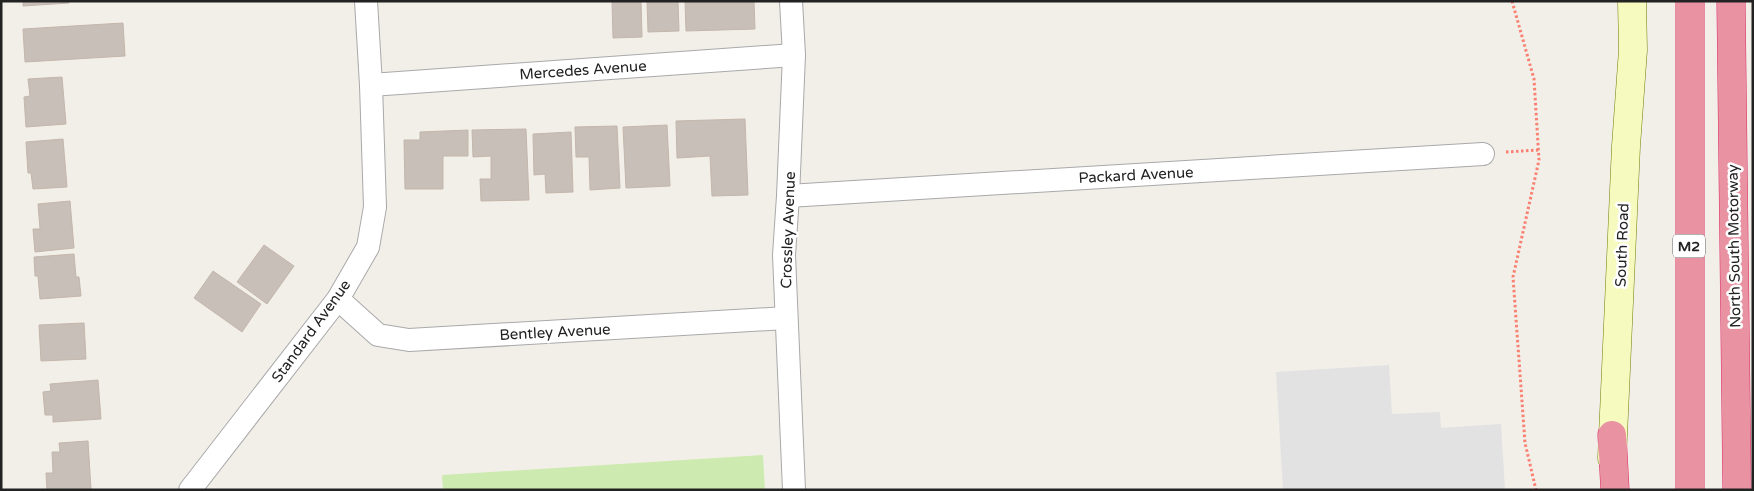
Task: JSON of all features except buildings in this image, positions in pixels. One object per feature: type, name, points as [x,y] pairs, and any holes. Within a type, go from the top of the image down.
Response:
[{"type":"highway","name":"M2","points":[[1690,1],[1690,490]]},
{"type":"highway","name":"North South Motorway","points":[[1731,1],[1745,450],[1737,490]]},
{"type":"highway","points":[[1612,435],[1613,490]]},
{"type":"main road","name":"South Road","points":[[1612,435],[1626,146],[1633,50],[1632,1]]},
{"type":"street","name":"Standard Avenue","points":[[190,490],[338,299],[368,247],[375,207],[366,1]]},
{"type":"street","name":"Crossley Avenue","points":[[791,1],[794,55],[784,255],[794,490]]},
{"type":"street","name":"Mercedes Avenue","points":[[371,85],[794,55]]},
{"type":"street","name":"Packard Avenue","points":[[788,196],[1483,154]]},
{"type":"street","name":"Bentley Avenue","points":[[338,299],[378,334],[409,340],[786,318]]},
{"type":"path","points":[[1512,1],[1534,79],[1539,160],[1513,277],[1525,443],[1536,490]]},
{"type":"path","points":[[1483,154],[1538,150]]},
{"type":"green space","points":[[763,455],[765,490],[443,490],[442,475]]},
{"type":"shaded area","points":[[1389,365],[1392,414],[1440,412],[1441,428],[1501,424],[1505,490],[1283,490],[1276,372]]}]
